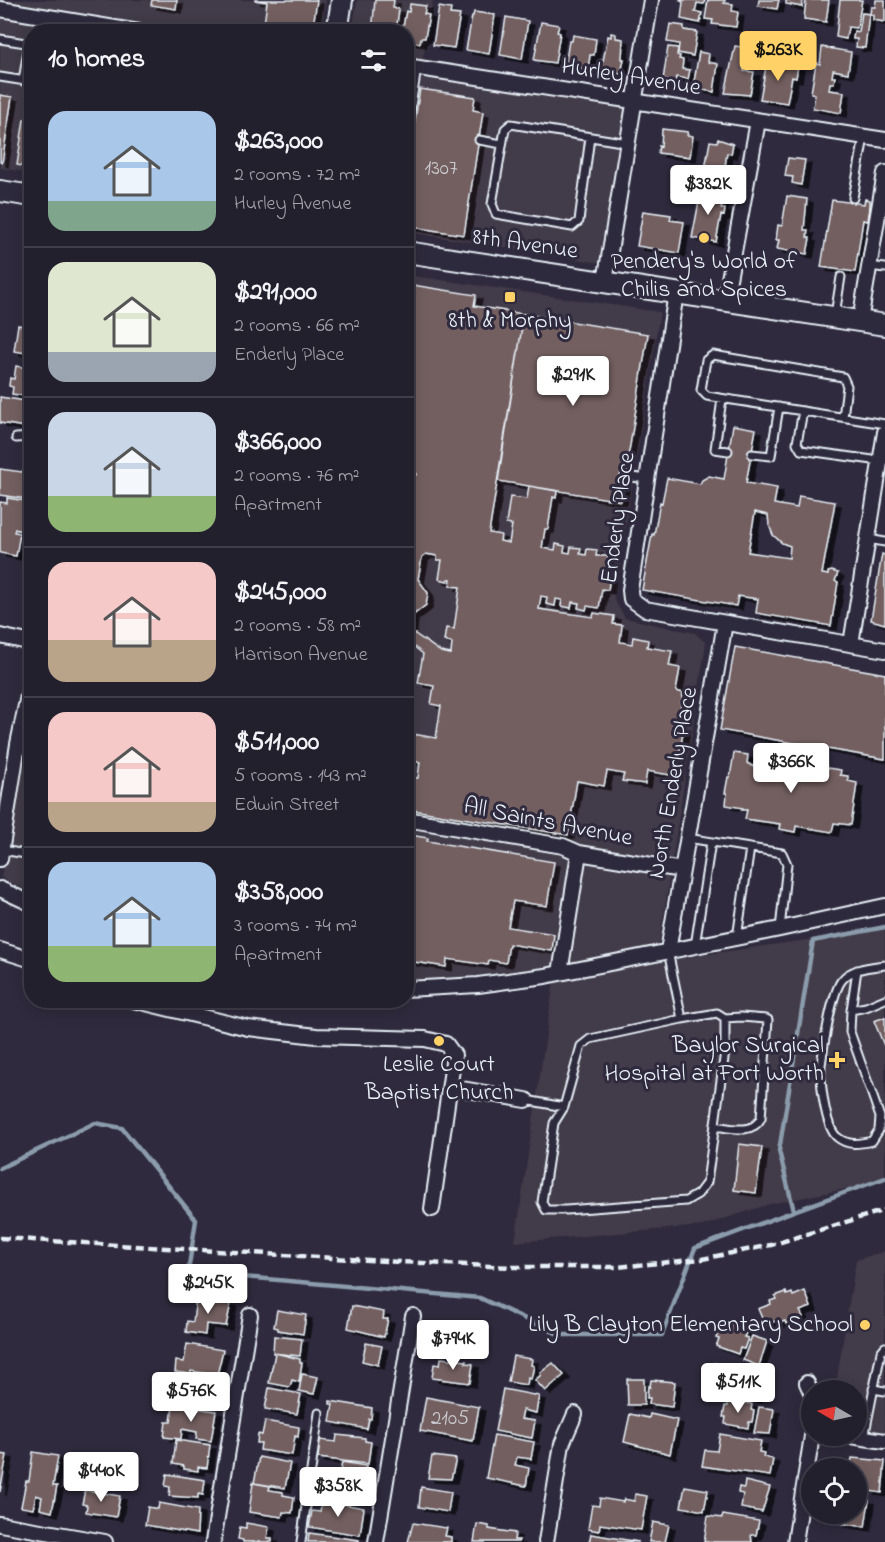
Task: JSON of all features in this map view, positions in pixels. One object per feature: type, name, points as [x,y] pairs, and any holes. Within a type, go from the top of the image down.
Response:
[{"type":"main road","points":[[338,24],[342,0]]},
{"type":"main road","points":[[0,191],[24,195]]},
{"type":"main road","name":"8th Avenue","points":[[414,253],[885,325]]},
{"type":"street","points":[[33,15],[36,0]]},
{"type":"street","points":[[605,282],[651,0]]},
{"type":"street","points":[[0,9],[89,24]]},
{"type":"street","name":"Hurley Avenue","points":[[414,67],[885,140]]},
{"type":"street","points":[[725,300],[758,121]]},
{"type":"street","points":[[860,321],[869,266],[880,227],[885,173]]},
{"type":"street","name":"Enderly Place","points":[[676,293],[630,590],[631,599],[645,609],[885,650]]},
{"type":"street","points":[[851,644],[885,432]]},
{"type":"street","name":"North Enderly Place","points":[[668,951],[725,623]]},
{"type":"street","points":[[0,636],[24,641]]},
{"type":"street","points":[[1,852],[24,715]]},
{"type":"street","name":"All Saints Avenue","points":[[414,820],[563,846],[579,853],[682,870]]},
{"type":"street","points":[[560,973],[579,853]]},
{"type":"street","points":[[0,890],[24,900]]},
{"type":"street","points":[[414,989],[478,985],[560,973],[885,906]]},
{"type":"street","points":[[0,950],[24,958]]},
{"type":"street","points":[[162,1008],[248,1028],[316,1036],[425,1039],[446,1044],[454,1055],[432,1209]]},
{"type":"street","points":[[450,1087],[526,1100]]},
{"type":"street","points":[[213,1542],[250,1315]]},
{"type":"street","points":[[376,1542],[413,1316]]},
{"type":"street","points":[[546,1542],[562,1444],[575,1414]]},
{"type":"street","points":[[867,1439],[885,1442]]},
{"type":"street","points":[[795,1542],[810,1446]]},
{"type":"street","points":[[0,1524],[105,1542]]},
{"type":"lane","points":[[0,39],[24,43]]},
{"type":"lane","points":[[0,77],[23,81],[24,76]]},
{"type":"lane","points":[[414,82],[416,98],[414,106]]},
{"type":"lane","points":[[590,137],[579,221],[572,227],[496,214],[492,204],[502,144],[505,129],[511,124],[628,142]]},
{"type":"lane","points":[[853,198],[864,137]]},
{"type":"lane","points":[[479,140],[502,144]]},
{"type":"lane","points":[[869,266],[885,268]]},
{"type":"lane","points":[[835,317],[841,277]]},
{"type":"lane","points":[[843,417],[848,386],[843,377],[713,355],[706,360],[701,390],[707,396],[885,424]]},
{"type":"lane","points":[[722,399],[715,449],[728,451]]},
{"type":"lane","points":[[752,454],[771,456],[779,408]]},
{"type":"lane","points":[[803,411],[797,443],[801,450],[880,461]]},
{"type":"lane","points":[[16,438],[24,438]]},
{"type":"lane","points":[[625,476],[647,480]]},
{"type":"lane","points":[[868,539],[885,542]]},
{"type":"lane","points":[[687,838],[782,853],[787,864],[780,929]]},
{"type":"lane","points":[[695,946],[711,842]]},
{"type":"lane","points":[[737,938],[750,848]]},
{"type":"lane","points":[[1,852],[24,854]]},
{"type":"lane","points":[[668,951],[682,1019]]},
{"type":"lane","points":[[856,970],[850,1032],[880,1117],[879,1130],[872,1141],[857,1144],[845,1142],[835,1136],[830,1126],[822,1088],[821,1066],[834,996],[842,979],[856,970],[885,965]]},
{"type":"lane","points":[[851,1010],[885,999]]},
{"type":"lane","points":[[715,1126],[751,1128],[758,1124],[761,1118],[768,1020],[766,1018],[724,1018],[717,1013],[590,1039],[581,1046],[564,1107],[554,1123],[542,1202],[546,1210],[590,1209],[686,1201],[698,1194],[707,1182],[725,1051],[724,1018]]},
{"type":"lane","points":[[526,1100],[564,1107]]},
{"type":"lane","points":[[867,1407],[881,1352],[885,1347]]},
{"type":"lane","points":[[873,1389],[885,1391]]},
{"type":"lane","points":[[301,1542],[320,1413]]},
{"type":"shaded area","points":[[0,0],[326,0],[322,24],[24,24],[24,172],[0,168]]},
{"type":"shaded area","points":[[357,0],[433,0],[422,63],[635,102],[607,264],[414,233],[414,24],[353,24]]},
{"type":"shaded area","points":[[414,276],[660,312],[614,599],[625,618],[695,633],[706,643],[659,945],[667,960],[806,940],[885,925],[885,1181],[770,1204],[702,1226],[515,1242],[556,967],[414,982]]},
{"type":"shaded area","points":[[24,761],[24,889],[1,878]]},
{"type":"shaded area","name":"Lily B Clayton Elementary School","points":[[885,1251],[885,1432],[867,1429],[867,1380],[837,1380],[856,1260]]},
{"type":"building","points":[[152,0],[177,0],[176,9],[151,5]]},
{"type":"building","points":[[254,0],[317,0],[313,24],[264,24],[267,2]]},
{"type":"building","points":[[375,0],[394,0],[393,8],[399,9],[397,24],[373,24]]},
{"type":"building","points":[[679,0],[705,0],[704,4],[697,3],[695,12],[702,13],[700,23],[681,19],[683,2]]},
{"type":"building","points":[[708,0],[725,0],[724,3],[733,4],[732,11],[738,12],[736,27],[712,24],[713,20],[705,19]]},
{"type":"building","points":[[759,0],[779,0],[777,9],[758,6]]},
{"type":"building","points":[[786,0],[803,0],[802,7],[786,4]]},
{"type":"building","points":[[806,0],[829,0],[826,22],[804,19]]},
{"type":"building","points":[[840,0],[862,0],[857,28],[848,27],[846,39],[836,37]]},
{"type":"building","points":[[876,0],[885,0],[885,22],[873,20],[873,15],[870,14],[871,7],[875,7]]},
{"type":"building","points":[[410,4],[426,6],[424,14],[429,15],[425,38],[421,38],[420,43],[414,42],[414,24],[404,24],[406,11],[409,12]]},
{"type":"building","points":[[439,7],[451,9],[450,14],[460,15],[454,48],[433,45]]},
{"type":"building","points":[[474,12],[495,15],[489,54],[466,50]]},
{"type":"building","points":[[862,13],[869,14],[865,48],[856,47],[857,39],[853,39],[854,31],[859,32]]},
{"type":"building","points":[[506,17],[528,21],[522,59],[500,55]]},
{"type":"building","points":[[541,22],[559,25],[557,32],[560,33],[555,63],[534,60]]},
{"type":"building","points":[[670,24],[684,26],[684,30],[697,32],[693,56],[678,53],[679,44],[667,42]]},
{"type":"building","points":[[611,33],[616,34],[616,38],[623,39],[622,59],[624,59],[621,74],[598,70],[600,60],[603,61],[608,36],[611,37]]},
{"type":"building","points":[[573,35],[596,39],[594,55],[590,55],[588,70],[565,66],[569,41],[572,41]]},
{"type":"building","points":[[735,46],[748,48],[744,71],[754,72],[750,95],[725,93]]},
{"type":"building","points":[[668,47],[678,48],[677,55],[683,60],[682,69],[690,70],[688,79],[676,77],[675,82],[663,80]]},
{"type":"building","points":[[822,47],[851,52],[848,73],[833,70],[834,83],[830,83],[829,90],[844,92],[841,113],[813,108],[815,94],[811,93],[816,63],[820,64]]},
{"type":"building","points":[[699,52],[709,54],[708,62],[718,64],[714,92],[693,88]]},
{"type":"building","points":[[767,61],[783,67],[784,63],[798,66],[796,78],[792,77],[787,103],[760,99]]},
{"type":"building","points":[[420,89],[475,97],[473,110],[483,112],[464,235],[414,227],[414,126]]},
{"type":"building","points":[[0,95],[12,97],[2,163],[0,162]]},
{"type":"building","points":[[24,119],[24,166],[17,165]]},
{"type":"building","points":[[662,129],[688,132],[687,135],[693,136],[690,157],[658,153],[659,146],[661,147]]},
{"type":"building","points":[[718,139],[733,144],[731,154],[727,153],[724,173],[705,169],[710,141],[717,142]]},
{"type":"building","points":[[788,158],[805,160],[801,185],[792,183],[793,177],[785,176]]},
{"type":"building","points":[[705,187],[713,188],[712,193],[719,194],[718,199],[723,200],[721,209],[725,209],[724,216],[721,215],[716,242],[692,238],[701,191],[704,191]]},
{"type":"building","points":[[787,196],[807,199],[804,230],[808,230],[807,237],[810,238],[807,254],[777,249],[778,225],[782,226]]},
{"type":"building","points":[[865,199],[870,200],[868,221],[863,220],[855,272],[821,267],[832,200],[864,204]]},
{"type":"building","points":[[643,211],[671,215],[670,220],[684,222],[679,253],[637,246]]},
{"type":"building","points":[[414,285],[476,295],[474,306],[524,314],[489,533],[501,535],[500,541],[509,543],[512,525],[506,524],[510,497],[527,499],[529,486],[557,491],[556,498],[553,497],[548,529],[545,529],[542,548],[555,550],[556,544],[565,546],[564,552],[570,553],[571,547],[581,548],[580,554],[586,555],[587,549],[597,550],[596,556],[608,556],[605,575],[610,576],[608,590],[602,589],[599,608],[587,606],[586,610],[578,608],[579,603],[572,602],[571,608],[561,606],[562,600],[556,599],[555,606],[546,604],[547,597],[541,596],[539,609],[593,617],[594,613],[614,616],[613,624],[622,625],[620,642],[632,644],[633,637],[648,640],[647,647],[672,651],[669,666],[680,668],[676,691],[683,693],[678,725],[684,726],[676,776],[647,771],[645,784],[622,781],[624,774],[607,771],[604,786],[577,781],[568,835],[414,810],[414,778],[418,778],[420,762],[414,761],[414,734],[436,738],[441,706],[431,704],[434,686],[418,683],[423,654],[414,647],[414,634],[441,652],[451,654],[452,643],[444,641],[446,628],[454,629],[460,587],[450,586],[451,579],[448,581],[439,579],[442,560],[437,560],[437,556],[426,554],[422,557],[418,579],[428,593],[426,605],[414,614],[414,476],[417,474],[414,470]]},
{"type":"building","points":[[524,314],[648,334],[621,501],[498,481]]},
{"type":"building","points":[[18,325],[24,326],[24,353],[14,351]]},
{"type":"building","points":[[16,366],[24,368],[24,396],[12,394],[13,387],[9,386],[10,378],[14,379]]},
{"type":"building","points":[[0,397],[24,401],[24,427],[0,423]]},
{"type":"building","points":[[733,425],[756,429],[746,483],[777,488],[774,504],[797,508],[799,496],[835,502],[822,574],[828,575],[828,572],[832,571],[838,573],[835,581],[838,582],[831,626],[756,613],[758,599],[738,596],[736,606],[642,590],[652,534],[654,535],[667,478],[700,484],[709,476],[724,479]],"holes":[[[755,512],[768,515],[773,535],[782,543],[790,546],[789,558],[748,552]]]},
{"type":"building","points":[[0,469],[22,472],[24,470],[24,499],[0,495]]},
{"type":"building","points":[[7,498],[24,501],[21,531],[15,529],[14,532],[20,533],[16,556],[0,553],[0,502],[7,503]]},
{"type":"building","points":[[882,554],[885,555],[885,624],[871,620]]},
{"type":"building","points":[[735,647],[885,674],[885,759],[720,730]]},
{"type":"building","points":[[734,753],[748,755],[747,763],[754,767],[756,757],[841,770],[840,775],[848,776],[848,781],[857,783],[851,825],[834,823],[832,832],[796,826],[795,832],[779,829],[780,824],[745,819],[747,810],[726,805],[727,793],[725,793]]},
{"type":"building","points":[[414,836],[428,838],[427,841],[554,862],[547,906],[513,901],[508,927],[554,934],[552,951],[509,944],[506,963],[489,960],[488,965],[447,959],[446,967],[414,962]]},
{"type":"building","points":[[885,1017],[885,1048],[874,1021]]},
{"type":"building","points":[[739,1144],[762,1147],[756,1193],[734,1190]]},
{"type":"building","points":[[805,1291],[811,1307],[800,1311],[803,1317],[786,1324],[785,1321],[779,1323],[778,1320],[765,1325],[758,1309],[771,1304],[770,1301],[776,1299],[775,1296],[786,1292],[787,1295],[792,1293],[793,1296]]},
{"type":"building","points":[[196,1298],[231,1303],[226,1326],[206,1324],[205,1335],[186,1332],[187,1321],[193,1322]]},
{"type":"building","points":[[352,1306],[384,1312],[383,1319],[388,1319],[384,1337],[348,1328]]},
{"type":"building","points":[[277,1310],[306,1315],[303,1334],[278,1330],[274,1327]]},
{"type":"building","points":[[725,1322],[747,1331],[744,1337],[748,1338],[744,1349],[740,1348],[738,1354],[716,1346],[720,1327],[722,1328]]},
{"type":"building","points":[[463,1323],[474,1325],[473,1332],[482,1333],[478,1355],[444,1349],[446,1341],[441,1340],[443,1327],[462,1330]]},
{"type":"building","points":[[274,1336],[302,1339],[300,1356],[273,1353]]},
{"type":"building","points":[[752,1336],[767,1341],[759,1366],[743,1360]]},
{"type":"building","points":[[366,1343],[382,1346],[378,1365],[362,1361]]},
{"type":"building","points":[[187,1344],[223,1350],[217,1375],[191,1371],[191,1374],[175,1372],[176,1361],[184,1362]]},
{"type":"building","points":[[275,1353],[300,1359],[302,1363],[299,1382],[292,1380],[290,1387],[269,1383]]},
{"type":"building","points":[[513,1356],[532,1359],[531,1365],[534,1366],[527,1385],[508,1382]]},
{"type":"building","points":[[441,1358],[473,1364],[470,1383],[432,1378],[434,1364],[440,1365]]},
{"type":"building","points":[[553,1363],[564,1375],[545,1391],[535,1380]]},
{"type":"building","points":[[714,1363],[736,1367],[735,1373],[739,1374],[733,1391],[710,1387],[711,1381],[708,1380]]},
{"type":"building","points":[[743,1370],[760,1373],[756,1399],[739,1396]]},
{"type":"building","points":[[302,1374],[318,1377],[314,1394],[299,1391]]},
{"type":"building","points":[[627,1379],[644,1379],[644,1405],[628,1405]]},
{"type":"building","points":[[651,1380],[675,1382],[672,1407],[649,1404],[648,1386],[650,1387]]},
{"type":"building","points":[[191,1381],[215,1384],[213,1397],[208,1399],[207,1406],[190,1403]]},
{"type":"building","points":[[269,1388],[301,1394],[297,1414],[265,1409]]},
{"type":"building","points":[[503,1389],[539,1396],[536,1413],[523,1410],[521,1419],[535,1421],[532,1438],[495,1431]]},
{"type":"building","points":[[426,1397],[479,1407],[473,1441],[420,1431]]},
{"type":"building","points":[[728,1400],[752,1404],[751,1410],[754,1411],[748,1428],[725,1424],[726,1417],[723,1417]]},
{"type":"building","points":[[330,1401],[372,1408],[367,1429],[330,1422],[333,1404],[330,1404]]},
{"type":"building","points":[[173,1405],[216,1411],[211,1441],[196,1439],[197,1432],[182,1429],[181,1439],[164,1437],[166,1422],[171,1422]]},
{"type":"building","points":[[759,1407],[774,1409],[770,1434],[754,1433]]},
{"type":"building","points":[[630,1414],[649,1418],[650,1414],[677,1420],[670,1454],[624,1442]]},
{"type":"building","points":[[265,1421],[299,1427],[292,1455],[260,1450],[261,1443],[257,1443],[258,1434],[262,1435]]},
{"type":"building","points":[[720,1434],[761,1441],[759,1452],[764,1453],[763,1457],[773,1459],[770,1476],[702,1466],[705,1450],[717,1451]]},
{"type":"building","points":[[337,1435],[365,1438],[365,1441],[371,1442],[368,1464],[318,1458],[320,1440],[336,1442]]},
{"type":"building","points":[[494,1435],[534,1442],[531,1459],[517,1457],[515,1465],[529,1468],[526,1486],[486,1478]]},
{"type":"building","points":[[176,1440],[210,1445],[207,1468],[198,1467],[198,1471],[184,1469],[184,1466],[173,1464]]},
{"type":"building","points":[[33,1452],[58,1456],[53,1486],[57,1486],[52,1512],[40,1509],[42,1497],[36,1495],[33,1509],[21,1507],[26,1481],[29,1481]]},
{"type":"building","points":[[0,1454],[7,1455],[0,1492]]},
{"type":"building","points":[[432,1456],[456,1459],[451,1479],[428,1478]]},
{"type":"building","points":[[259,1457],[290,1463],[285,1488],[254,1483]]},
{"type":"building","points":[[867,1459],[885,1461],[882,1493],[869,1491],[870,1488],[867,1488]]},
{"type":"building","points":[[342,1462],[366,1466],[361,1499],[312,1491],[315,1475],[339,1479]]},
{"type":"building","points":[[167,1474],[205,1480],[203,1495],[198,1494],[198,1498],[169,1496],[170,1487],[165,1486]]},
{"type":"building","points":[[745,1481],[770,1487],[762,1512],[741,1508],[743,1494],[738,1493],[739,1487],[744,1488]]},
{"type":"building","points":[[253,1483],[270,1486],[269,1490],[283,1492],[283,1495],[294,1497],[292,1513],[283,1512],[282,1517],[249,1512]]},
{"type":"building","points":[[685,1486],[708,1490],[704,1511],[681,1507]]},
{"type":"building","points":[[421,1487],[451,1492],[448,1512],[419,1507]]},
{"type":"building","points":[[85,1490],[120,1496],[116,1517],[86,1512],[87,1505],[82,1504]]},
{"type":"building","points":[[635,1494],[647,1496],[641,1530],[600,1524],[599,1531],[588,1529],[592,1505],[599,1506],[600,1498],[623,1502],[624,1499],[634,1501]]},
{"type":"building","points":[[322,1500],[364,1508],[360,1535],[309,1527],[312,1511],[320,1512]]},
{"type":"building","points":[[159,1503],[198,1510],[197,1534],[145,1525],[148,1507],[158,1509]]},
{"type":"building","points":[[723,1515],[759,1521],[756,1535],[751,1535],[752,1542],[704,1542],[708,1516],[722,1518]]},
{"type":"building","points":[[653,1522],[669,1525],[665,1542],[649,1542]]},
{"type":"building","points":[[246,1523],[269,1527],[267,1538],[272,1538],[272,1542],[243,1542],[238,1539],[240,1527],[246,1528]]},
{"type":"building","points":[[413,1523],[447,1528],[445,1536],[451,1537],[451,1542],[408,1542]]},
{"type":"building","points":[[477,1524],[489,1526],[489,1529],[515,1533],[514,1540],[519,1540],[518,1542],[474,1542]]},
{"type":"building","points":[[846,1524],[865,1524],[865,1527]]},
{"type":"building","points":[[309,1533],[359,1540],[359,1542],[308,1542]]},
{"type":"building","points":[[591,1534],[639,1542],[589,1542]]},
{"type":"waterway","points":[[0,1168],[95,1123],[122,1128],[196,1220],[188,1272],[480,1298],[560,1335],[662,1335],[695,1248],[794,1211],[779,1151],[813,941],[885,927]]},
{"type":"waterway","points":[[794,1211],[885,1178]]},
{"type":"railway","points":[[0,1238],[401,1262],[512,1267],[617,1267],[702,1259],[771,1245],[885,1210]]},
{"type":"place","name":"Pendery's World of Chilis and Spices","points":[[704,238]]},
{"type":"place","name":"8th & Morphy","points":[[510,297]]},
{"type":"place","name":"Leslie Court Baptist Church","points":[[439,1041]]},
{"type":"place","name":"Baylor Surgical Hospital at Fort Worth","points":[[837,1060]]},
{"type":"place","name":"Lily B Clayton Elementary School","points":[[865,1325]]}]
